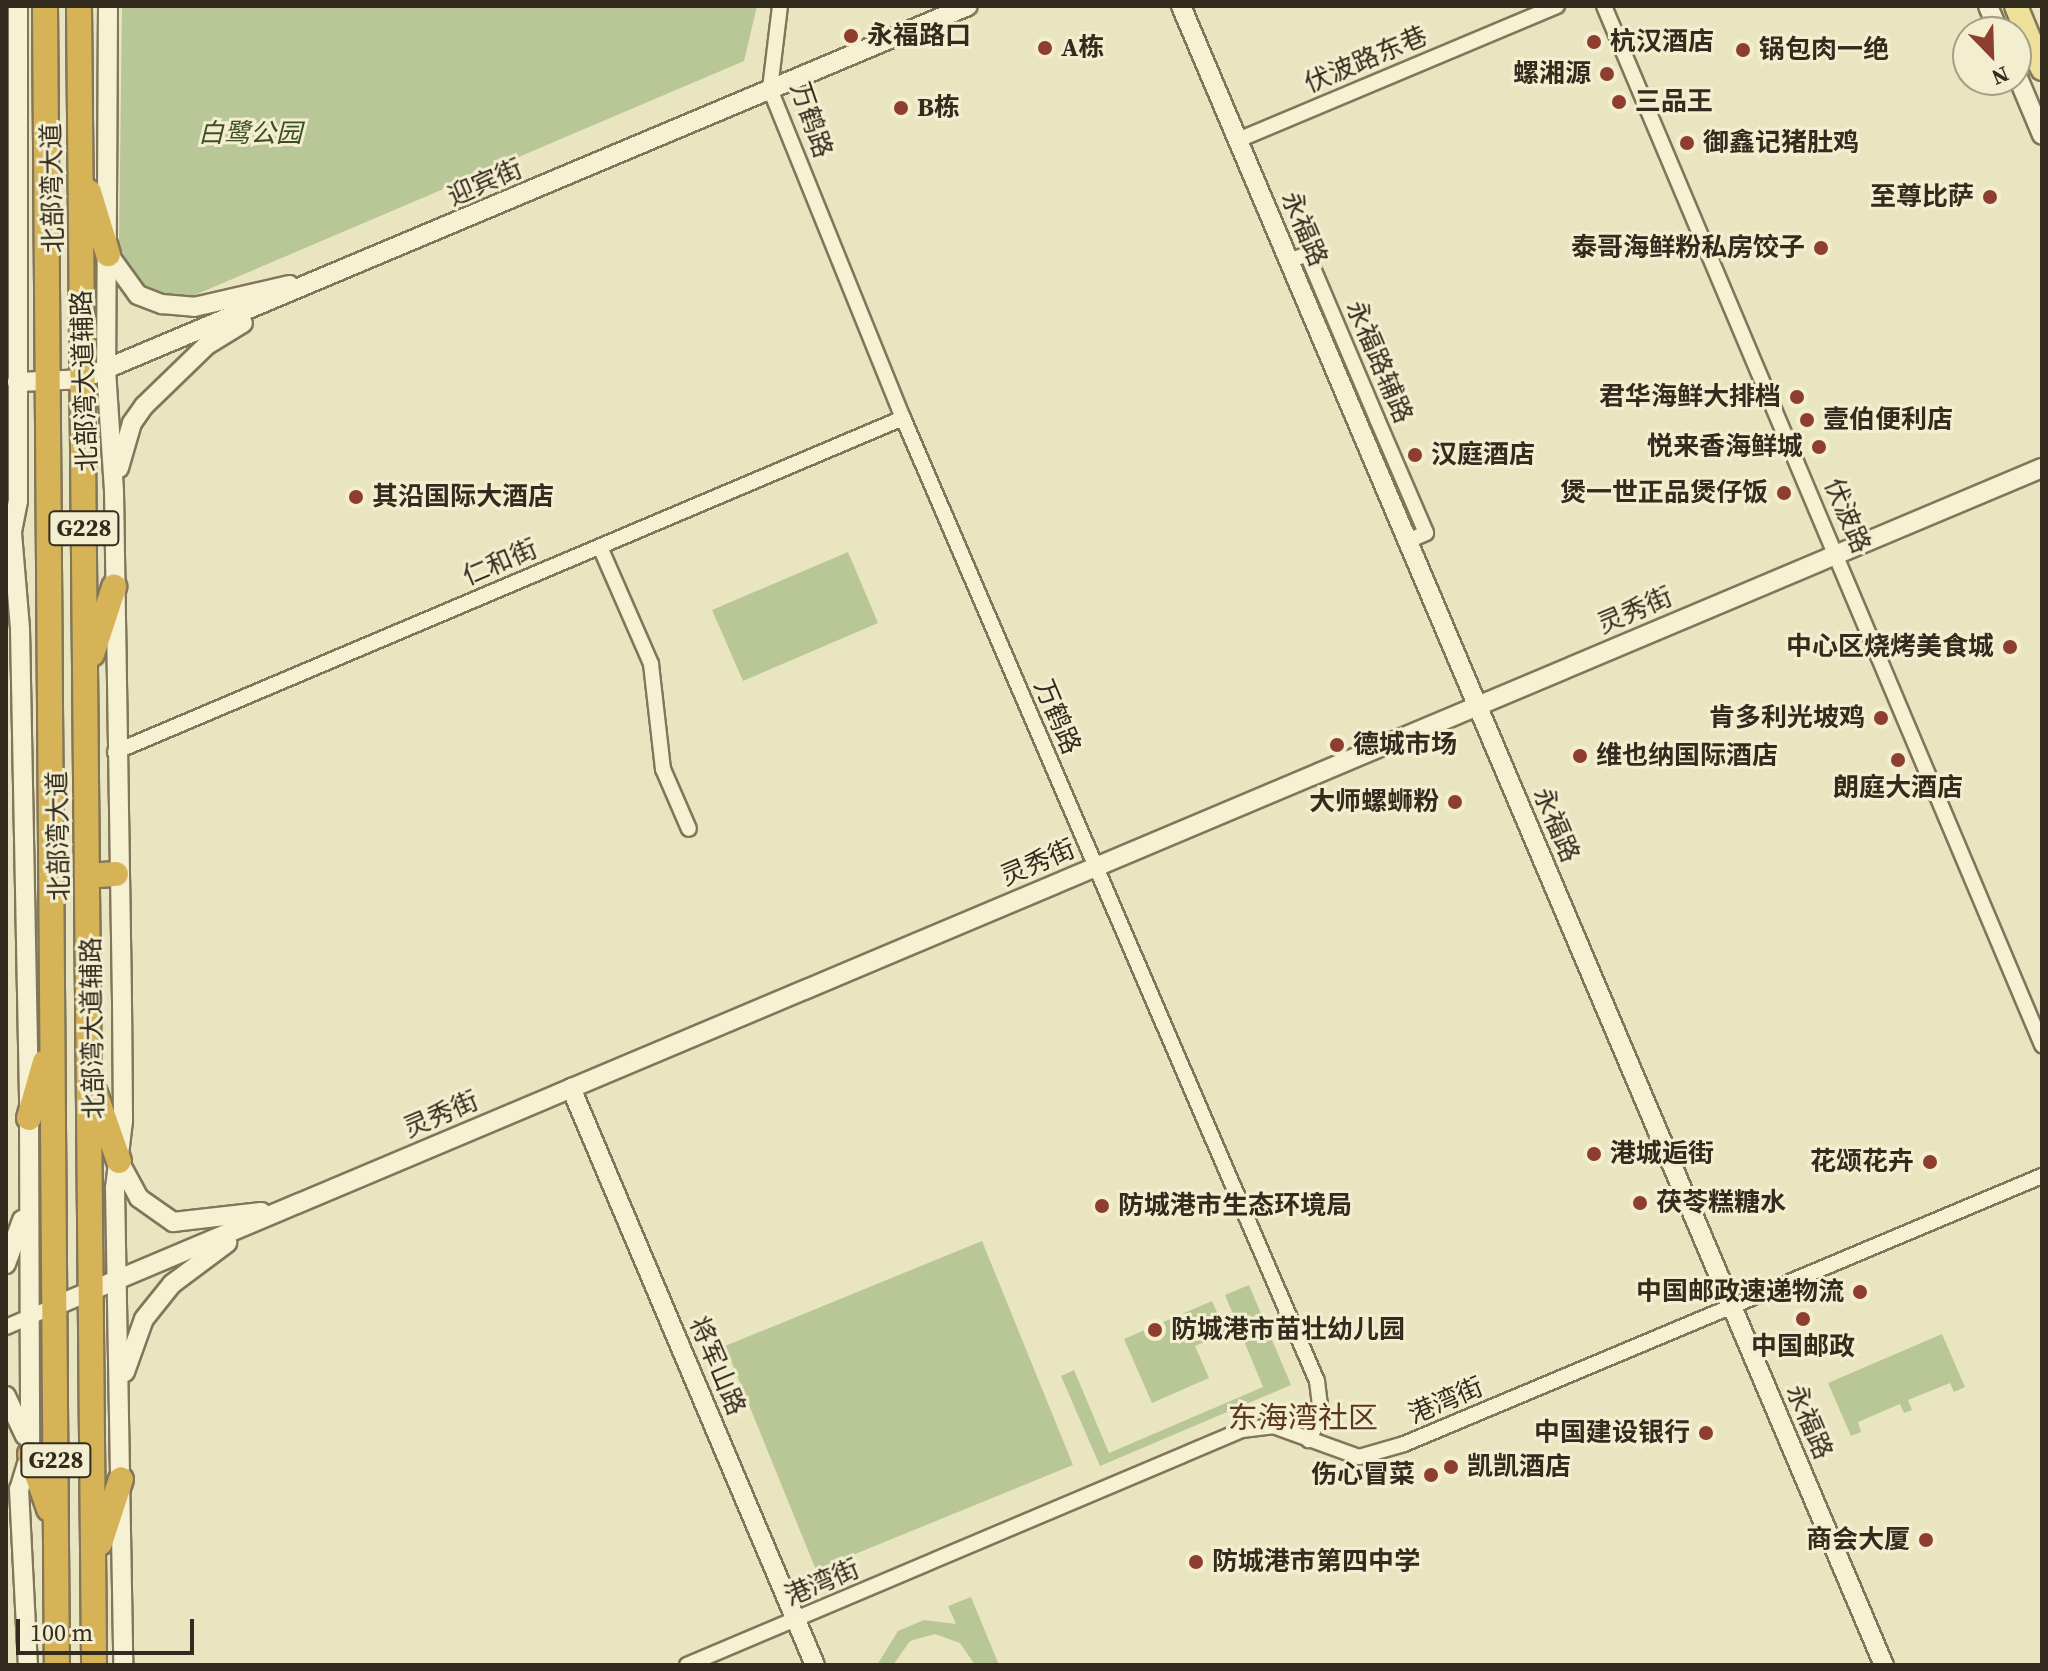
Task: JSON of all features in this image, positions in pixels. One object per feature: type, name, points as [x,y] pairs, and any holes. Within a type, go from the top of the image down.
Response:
[{"type":"highway","name":"北部湾大道","points":[[45,6],[57,1665]]},
{"type":"highway","name":"北部湾大道","points":[[79,6],[94,1665]]},
{"type":"highway","points":[[81,167],[108,254]]},
{"type":"highway","points":[[85,676],[114,587]]},
{"type":"highway","points":[[87,876],[116,874]]},
{"type":"highway","points":[[29,1118],[53,1033]]},
{"type":"highway","points":[[89,1075],[119,1161]]},
{"type":"highway","points":[[30,1454],[56,1529]]},
{"type":"highway","points":[[93,1564],[121,1479]]},
{"type":"main road","points":[[18,6],[18,501],[12,561],[20,629],[29,1118],[30,1454],[19,1489],[28,1665]]},
{"type":"main road","name":"北部湾大道辅路","points":[[108,6],[106,370],[114,491],[116,874],[122,1017],[119,1161],[115,1188],[121,1392],[123,1665]]},
{"type":"main road","name":"迎宾街","points":[[17,382],[82,379],[106,370],[340,274],[968,6]]},
{"type":"main road","name":"永福路","points":[[1181,6],[1884,1665]]},
{"type":"main road","points":[[2016,6],[2042,69]]},
{"type":"main road","points":[[2026,96],[2042,135]]},
{"type":"main road","points":[[108,254],[138,295],[162,304],[194,307],[340,274]]},
{"type":"main road","points":[[114,491],[132,423],[163,384],[207,345],[290,294]]},
{"type":"main road","name":"灵秀街","points":[[55,1306],[2042,468]]},
{"type":"main road","name":"将军山路","points":[[571,1088],[815,1665]]},
{"type":"main road","points":[[119,1161],[139,1198],[173,1222],[288,1208]]},
{"type":"main road","points":[[6,1264],[22,1225],[29,1186]]},
{"type":"main road","points":[[121,1392],[144,1319],[172,1284],[206,1256],[288,1208]]},
{"type":"main road","points":[[6,1396],[30,1454]]},
{"type":"street","name":"万鹤路","points":[[780,6],[770,89],[903,418],[1317,1381],[1321,1414],[1309,1440]]},
{"type":"street","name":"伏波路东巷","points":[[1238,140],[1557,6]]},
{"type":"street","name":"伏波路","points":[[1604,6],[2042,1045]]},
{"type":"street","name":"仁和街","points":[[115,752],[903,418]]},
{"type":"street","points":[[600,547],[651,664],[663,769],[689,829]]},
{"type":"street","name":"港湾街","points":[[687,1665],[1242,1430],[1273,1426],[1349,1456],[1372,1455],[2042,1176]]},
{"type":"street","points":[[6,1327],[55,1306]]},
{"type":"green space","name":"白鹭公园","points":[[122,6],[757,6],[744,61],[190,297],[164,296],[144,286],[128,269],[119,242]]},
{"type":"green space","points":[[848,552],[878,623],[743,681],[712,610]]},
{"type":"green space","points":[[982,1241],[1073,1465],[816,1570],[725,1346]]},
{"type":"green space","points":[[1249,1285],[1291,1385],[1100,1466],[1061,1376],[1074,1370],[1109,1453],[1263,1387],[1225,1295]]},
{"type":"green space","points":[[1212,1301],[1226,1333],[1195,1346],[1209,1378],[1152,1403],[1124,1339]]},
{"type":"green space","points":[[1942,1334],[1965,1387],[1954,1392],[1950,1383],[1908,1400],[1912,1410],[1904,1413],[1900,1404],[1858,1422],[1861,1432],[1851,1436],[1828,1383]]},
{"type":"green space","points":[[971,1597],[999,1665],[975,1665],[960,1643],[935,1634],[910,1641],[893,1665],[877,1665],[898,1631],[924,1620],[956,1624],[948,1606]]},
{"type":"place","name":"永福路口","points":[[851,36]]},
{"type":"place","name":"杭汉酒店","points":[[1594,42]]},
{"type":"place","name":"A栋","points":[[1045,48]]},
{"type":"place","name":"锅包肉一绝","points":[[1743,50]]},
{"type":"place","name":"螺湘源","points":[[1607,74]]},
{"type":"place","name":"三品王","points":[[1619,102]]},
{"type":"place","name":"B栋","points":[[901,108]]},
{"type":"place","name":"御鑫记猪肚鸡","points":[[1687,143]]},
{"type":"place","name":"至尊比萨","points":[[1990,197]]},
{"type":"place","name":"泰哥海鲜粉私房饺子","points":[[1821,248]]},
{"type":"place","name":"君华海鲜大排档","points":[[1797,397]]},
{"type":"place","name":"壹伯便利店","points":[[1807,420]]},
{"type":"place","name":"悦来香海鲜城","points":[[1819,447]]},
{"type":"place","name":"汉庭酒店","points":[[1415,455]]},
{"type":"place","name":"煲一世正品煲仔饭","points":[[1784,493]]},
{"type":"place","name":"其沿国际大酒店","points":[[356,497]]},
{"type":"place","name":"中心区烧烤美食城","points":[[2010,647]]},
{"type":"place","name":"肯多利光坡鸡","points":[[1881,718]]},
{"type":"place","name":"德城市场","points":[[1337,745]]},
{"type":"place","name":"维也纳国际酒店","points":[[1580,756]]},
{"type":"place","name":"朗庭大酒店","points":[[1898,760]]},
{"type":"place","name":"大师螺蛳粉","points":[[1455,802]]},
{"type":"place","name":"港城逅街","points":[[1594,1154]]},
{"type":"place","name":"花颂花卉","points":[[1930,1162]]},
{"type":"place","name":"茯苓糕糖水","points":[[1640,1203]]},
{"type":"place","name":"防城港市生态环境局","points":[[1102,1206]]},
{"type":"place","name":"中国邮政速递物流","points":[[1860,1292]]},
{"type":"place","name":"中国邮政","points":[[1803,1319]]},
{"type":"place","name":"防城港市苗壮幼儿园","points":[[1155,1330]]},
{"type":"place","name":"中国建设银行","points":[[1706,1433]]},
{"type":"place","name":"凯凯酒店","points":[[1451,1467]]},
{"type":"place","name":"伤心冒菜","points":[[1431,1475]]},
{"type":"place","name":"商会大厦","points":[[1926,1540]]},
{"type":"place","name":"防城港市第四中学","points":[[1196,1562]]},
{"type":"district","name":"东海湾社区","points":[[1303,1418]]}]
